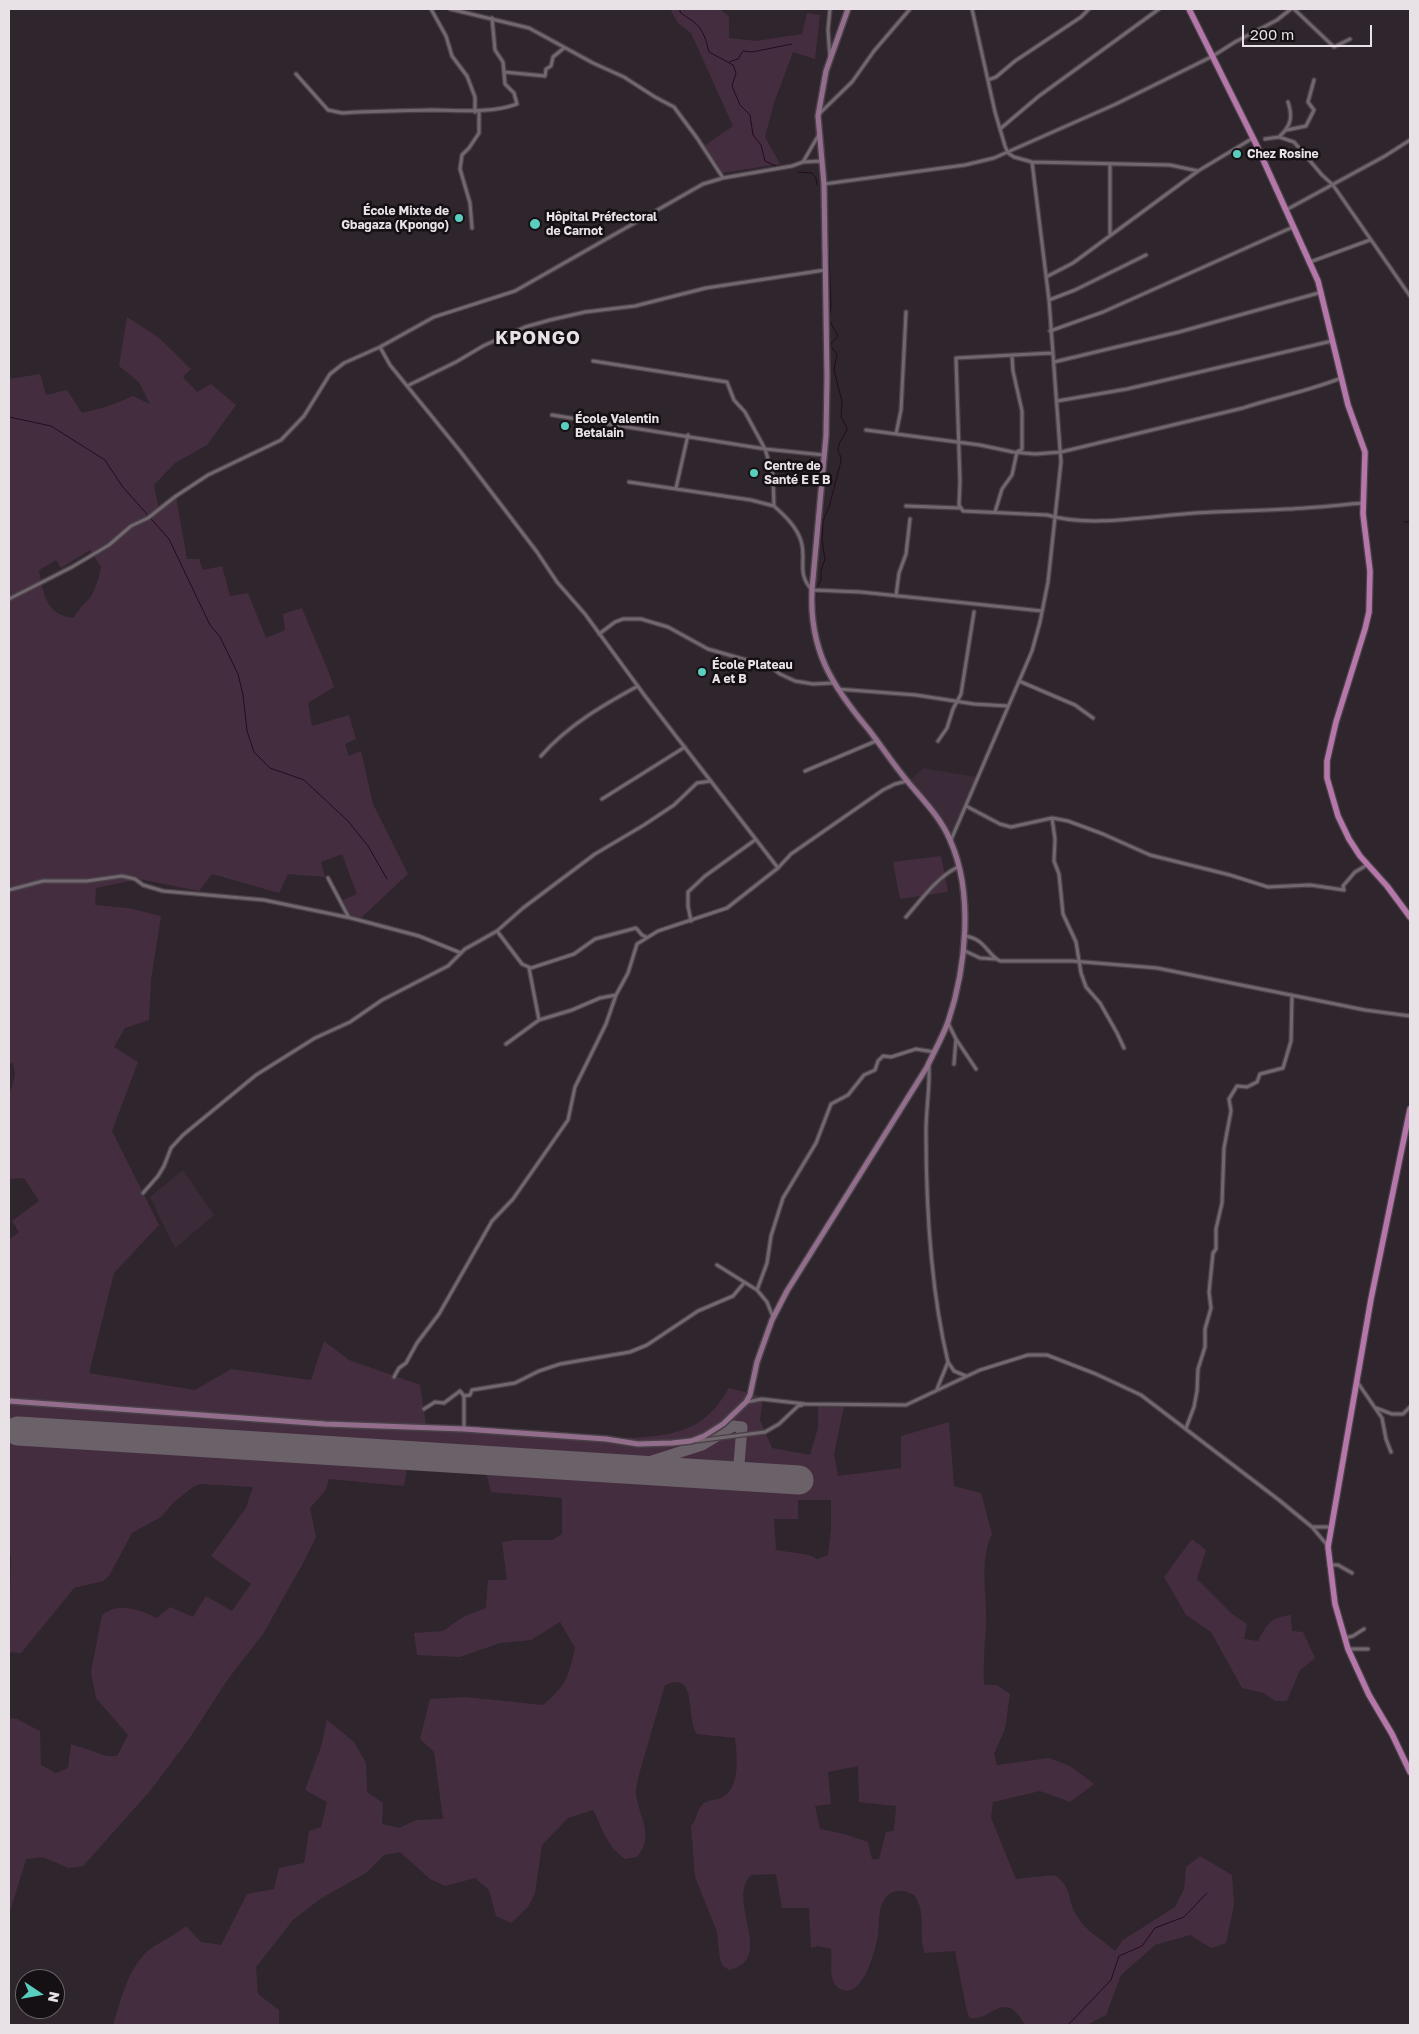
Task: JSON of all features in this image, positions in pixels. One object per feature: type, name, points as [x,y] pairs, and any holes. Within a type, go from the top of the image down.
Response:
[{"type":"main road","points":[[9,1401],[325,1424],[464,1429],[652,1444],[691,1441],[723,1424],[746,1402],[750,1395],[757,1362],[773,1318],[787,1292],[929,1063],[947,1023],[956,992],[965,936],[965,898],[951,840],[926,803],[837,689],[820,655],[810,612],[814,591],[824,456],[827,338],[824,184],[818,136],[818,116],[821,94],[830,60],[848,9]]},
{"type":"main road","points":[[1189,9],[1253,138],[1322,292],[1348,405],[1365,452],[1363,503],[1370,571],[1369,612],[1336,722],[1327,761],[1327,778],[1332,800],[1343,828],[1367,865],[1387,886],[1410,917]]},
{"type":"main road","points":[[1410,1109],[1381,1246],[1328,1547],[1335,1604],[1344,1638],[1366,1690],[1392,1734],[1410,1772]]},
{"type":"street","points":[[431,9],[446,36],[452,56],[467,76],[475,97],[478,133],[462,156],[460,163],[470,202],[472,228]]},
{"type":"street","points":[[450,9],[529,28],[564,48],[624,77],[674,107],[723,178]]},
{"type":"street","points":[[830,9],[828,30],[830,60]]},
{"type":"street","points":[[818,116],[852,82],[874,51],[910,9]]},
{"type":"street","points":[[972,9],[1000,129],[1008,153],[1019,159],[1032,162],[1175,166],[1198,171]]},
{"type":"street","points":[[1000,129],[1039,96],[1159,9]]},
{"type":"street","points":[[824,184],[965,165],[1008,153],[1116,104],[1213,56],[1234,42],[1277,20],[1292,9],[1334,47],[1350,39]]},
{"type":"street","points":[[988,80],[996,77],[1015,61],[1087,10]]},
{"type":"street","points":[[296,74],[328,110],[342,113],[430,110],[477,112],[517,104],[514,93],[505,84],[503,62],[495,50],[492,18]]},
{"type":"street","points":[[504,72],[545,76],[546,69],[550,66],[553,58],[564,48]]},
{"type":"street","points":[[1287,130],[1306,126],[1314,110],[1308,102],[1314,80]]},
{"type":"street","points":[[1279,137],[1287,130],[1292,118],[1288,102]]},
{"type":"street","points":[[803,162],[818,136]]},
{"type":"street","points":[[1265,139],[1279,137],[1294,142],[1333,185],[1410,296]]},
{"type":"street","points":[[1046,277],[1073,263],[1198,171],[1253,138]]},
{"type":"street","points":[[1286,210],[1410,140]]},
{"type":"street","points":[[9,599],[72,567],[109,545],[131,526],[148,518],[176,496],[208,475],[281,440],[304,416],[330,374],[344,363],[380,347],[434,318],[516,291],[703,184],[723,178],[777,169],[803,162],[822,161]]},
{"type":"street","points":[[951,840],[1034,644],[1042,611],[1055,518],[1061,452],[1049,300],[1032,162]]},
{"type":"street","points":[[1110,164],[1110,234]]},
{"type":"street","points":[[1050,331],[1103,312],[1293,227]]},
{"type":"street","points":[[1309,262],[1370,240]]},
{"type":"street","points":[[1049,300],[1075,290],[1146,255]]},
{"type":"street","points":[[406,386],[456,362],[483,346],[525,327],[550,320],[585,312],[635,306],[706,288],[825,270]]},
{"type":"street","points":[[1054,362],[1163,336],[1322,292]]},
{"type":"street","points":[[896,434],[901,410],[906,312]]},
{"type":"street","points":[[1057,401],[1127,389],[1191,375],[1333,340]]},
{"type":"street","points":[[380,347],[390,365],[406,386],[460,451],[537,552],[557,582],[585,614],[778,868]]},
{"type":"street","points":[[960,508],[956,358],[1052,354]]},
{"type":"street","points":[[995,512],[1002,489],[1012,475],[1018,452],[1022,450],[1022,411],[1013,371],[1012,356]]},
{"type":"street","points":[[593,361],[727,382],[734,400],[745,412],[765,449],[772,475],[774,506]]},
{"type":"street","points":[[866,430],[1035,454],[1061,452],[1243,408],[1310,390],[1343,377]]},
{"type":"street","points":[[552,415],[688,435],[765,449],[824,456]]},
{"type":"street","points":[[676,488],[688,435]]},
{"type":"street","points":[[629,482],[751,500],[774,506],[785,516],[801,541],[803,576],[805,583],[814,591],[846,591],[1042,611]]},
{"type":"street","points":[[906,506],[960,508],[970,512],[1047,515],[1055,518],[1120,520],[1194,513],[1288,509],[1363,503]]},
{"type":"street","points":[[896,596],[899,573],[906,554],[910,519]]},
{"type":"street","points":[[938,741],[947,728],[953,709],[959,702],[971,640],[974,612]]},
{"type":"street","points":[[599,634],[615,622],[623,619],[641,619],[668,627],[708,650],[766,663],[780,674],[795,681],[813,684],[834,684]]},
{"type":"street","points":[[1019,681],[1074,705],[1093,718]]},
{"type":"street","points":[[542,756],[570,728],[612,700],[638,686]]},
{"type":"street","points":[[837,689],[916,695],[959,702],[1008,706]]},
{"type":"street","points":[[805,771],[877,740]]},
{"type":"street","points":[[602,799],[685,746]]},
{"type":"street","points":[[143,1193],[158,1176],[171,1148],[216,1106],[256,1075],[315,1038],[350,1022],[382,1000],[448,966],[461,954],[497,931],[523,908],[595,854],[674,805],[697,783],[711,781]]},
{"type":"street","points":[[394,1377],[399,1368],[406,1363],[417,1343],[439,1314],[492,1221],[513,1199],[568,1120],[575,1087],[604,1029],[616,995],[628,973],[634,948],[637,944],[658,931],[727,908],[778,868],[791,854],[883,790],[907,781]]},
{"type":"street","points":[[966,806],[1000,824],[1011,827],[1052,818],[1103,834],[1150,855],[1230,875],[1268,887],[1310,885],[1332,886],[1344,890],[1343,886],[1355,872],[1367,865]]},
{"type":"street","points":[[1052,818],[1056,839],[1054,861],[1059,874],[1063,914],[1076,942],[1078,962],[1086,987],[1100,1003],[1124,1048]]},
{"type":"street","points":[[691,921],[688,892],[705,876],[756,840]]},
{"type":"street","points":[[906,917],[939,881],[950,871],[959,867]]},
{"type":"street","points":[[9,890],[43,881],[87,881],[122,876],[135,878],[143,885],[163,891],[264,900],[348,917],[419,936],[461,954]]},
{"type":"street","points":[[328,878],[348,917]]},
{"type":"street","points":[[497,931],[522,964],[529,968],[574,954],[596,939],[612,934],[636,928],[642,935],[647,937]]},
{"type":"street","points":[[965,936],[979,941],[988,948],[995,959]]},
{"type":"street","points":[[962,950],[980,958],[1000,961],[1078,962],[1157,968],[1365,1010],[1410,1016]]},
{"type":"street","points":[[529,968],[540,1020]]},
{"type":"street","points":[[506,1044],[540,1020],[572,1010],[600,998],[616,995]]},
{"type":"street","points":[[1186,1428],[1197,1391],[1198,1368],[1205,1347],[1205,1329],[1211,1308],[1210,1283],[1216,1249],[1216,1229],[1222,1203],[1224,1148],[1231,1110],[1230,1095],[1237,1086],[1251,1086],[1257,1082],[1260,1074],[1283,1068],[1291,1041],[1292,995]]},
{"type":"street","points":[[947,1023],[976,1069]]},
{"type":"street","points":[[954,1064],[956,1039]]},
{"type":"street","points":[[757,1290],[767,1263],[771,1236],[783,1198],[816,1143],[831,1104],[848,1095],[864,1075],[875,1070],[878,1061],[883,1056],[891,1056],[916,1049],[934,1052]]},
{"type":"street","points":[[929,1063],[926,1130],[928,1205],[936,1297],[948,1362],[954,1371],[966,1376]]},
{"type":"street","points":[[716,1265],[757,1290],[767,1302],[773,1318]]},
{"type":"street","points":[[464,1396],[470,1395],[472,1390],[515,1383],[539,1371],[560,1364],[630,1352],[642,1347],[698,1311],[733,1296],[744,1283]]},
{"type":"street","points":[[746,1402],[762,1399],[805,1404],[894,1406],[914,1402],[966,1376],[1028,1355],[1047,1355],[1141,1394],[1312,1527],[1328,1547]]},
{"type":"street","points":[[937,1391],[948,1362]]},
{"type":"street","points":[[1357,1381],[1361,1390],[1382,1418],[1386,1439],[1391,1452]]},
{"type":"street","points":[[424,1409],[435,1402],[444,1403],[460,1392],[464,1396],[464,1429]]},
{"type":"street","points":[[691,1441],[765,1432],[779,1424],[798,1406],[805,1404]]},
{"type":"street","points":[[1375,1408],[1392,1414],[1403,1414],[1410,1407]]},
{"type":"street","points":[[1312,1527],[1331,1527]]},
{"type":"street","points":[[1329,1565],[1338,1565],[1352,1573]]},
{"type":"street","points":[[1344,1638],[1353,1636],[1364,1629]]},
{"type":"street","points":[[1348,1648],[1368,1649]]},
{"type":"shaded area","points":[[670,9],[720,9],[729,17],[729,38],[756,41],[802,34],[807,13],[820,15],[815,59],[793,52],[774,103],[765,137],[780,164],[721,173],[704,146],[733,126],[691,33],[678,23]]},
{"type":"shaded area","points":[[127,317],[158,337],[191,369],[183,377],[197,392],[211,384],[236,405],[207,445],[175,463],[154,485],[159,510],[176,497],[187,559],[199,559],[203,570],[222,566],[230,596],[248,593],[266,638],[285,630],[283,614],[302,608],[334,687],[308,703],[312,726],[349,715],[356,739],[345,744],[349,756],[361,751],[373,804],[408,874],[361,918],[350,916],[343,900],[357,894],[342,854],[321,862],[325,877],[288,874],[279,893],[212,874],[199,891],[139,879],[96,888],[95,905],[128,908],[161,916],[151,980],[149,1020],[125,1028],[114,1047],[138,1062],[112,1131],[159,1225],[114,1273],[89,1373],[195,1390],[231,1369],[311,1380],[324,1341],[349,1360],[420,1385],[426,1425],[620,1438],[662,1435],[680,1431],[696,1424],[715,1408],[729,1388],[763,1397],[760,1420],[772,1448],[810,1455],[818,1428],[818,1405],[844,1407],[834,1454],[838,1476],[901,1468],[901,1436],[949,1422],[954,1486],[981,1493],[992,1534],[986,1555],[984,1577],[986,1623],[984,1685],[997,1685],[1010,1694],[1005,1729],[994,1754],[997,1765],[1049,1758],[1070,1766],[1094,1784],[1070,1802],[1040,1791],[993,1802],[991,1818],[1016,1879],[1055,1875],[1065,1885],[1074,1910],[1081,1922],[1115,1951],[1123,1940],[1175,1907],[1184,1889],[1186,1867],[1200,1856],[1232,1875],[1234,1905],[1226,1943],[1211,1948],[1190,1935],[1155,1945],[1121,1975],[1106,2015],[1087,2025],[1025,2025],[1018,2014],[1011,2008],[1004,2007],[978,2018],[970,2018],[967,2012],[955,1951],[925,1953],[922,1938],[921,1910],[914,1895],[898,1891],[887,1896],[880,1909],[877,1941],[866,1973],[856,1987],[850,1990],[843,1990],[834,1983],[832,1978],[831,1949],[818,1946],[811,1948],[809,1908],[782,1908],[776,1874],[751,1875],[745,1886],[743,1899],[750,1942],[749,1954],[743,1964],[729,1970],[723,1966],[720,1960],[717,1932],[695,1877],[691,1826],[702,1805],[723,1797],[733,1786],[736,1770],[735,1738],[697,1734],[687,1690],[683,1684],[676,1682],[665,1685],[638,1778],[637,1798],[644,1823],[645,1840],[643,1848],[637,1857],[625,1859],[613,1848],[593,1810],[568,1818],[542,1845],[535,1893],[528,1907],[511,1923],[496,1916],[489,1890],[475,1878],[445,1886],[430,1879],[400,1852],[384,1855],[366,1873],[320,1899],[293,1920],[256,1967],[258,1994],[279,2010],[279,2025],[113,2025],[131,1974],[142,1956],[150,1949],[186,1926],[201,1942],[221,1945],[247,1894],[274,1889],[279,1868],[304,1863],[309,1831],[321,1827],[327,1802],[305,1790],[321,1747],[327,1720],[354,1742],[366,1763],[367,1792],[383,1803],[382,1824],[399,1828],[416,1820],[443,1819],[434,1752],[420,1739],[430,1699],[466,1697],[543,1705],[562,1686],[571,1666],[575,1648],[560,1622],[531,1640],[500,1643],[460,1657],[417,1655],[414,1633],[443,1631],[463,1617],[486,1608],[488,1580],[507,1580],[502,1542],[552,1540],[562,1534],[562,1498],[491,1492],[485,1469],[407,1468],[404,1486],[329,1479],[325,1491],[310,1508],[316,1537],[302,1565],[263,1634],[228,1679],[189,1739],[150,1791],[83,1866],[68,1868],[43,1857],[26,1859],[9,1915],[9,1718],[17,1719],[40,1731],[41,1765],[56,1773],[68,1768],[71,1744],[107,1756],[117,1756],[128,1735],[96,1698],[91,1672],[102,1615],[116,1608],[130,1608],[157,1618],[170,1607],[193,1617],[206,1596],[232,1611],[251,1584],[211,1556],[246,1508],[253,1487],[200,1484],[193,1487],[174,1502],[161,1517],[132,1533],[109,1576],[103,1581],[74,1588],[21,1653],[9,1652],[11,1558],[9,1548],[9,1240],[19,1232],[12,1221],[39,1201],[24,1178],[9,1179],[9,1096],[15,1075],[13,1064],[9,1062],[9,379],[40,374],[46,395],[67,390],[82,413],[109,406],[133,396],[150,404],[139,382],[119,366]],"holes":[[[90,550],[101,567],[98,580],[91,597],[73,618],[64,616],[51,608],[47,602],[39,570],[56,560],[61,568]],[[798,1500],[831,1500],[831,1530],[828,1555],[817,1559],[809,1555],[776,1550],[774,1519],[798,1519]],[[858,1766],[859,1802],[896,1806],[894,1831],[886,1832],[879,1859],[872,1859],[868,1842],[820,1829],[815,1806],[831,1804],[828,1772]]]},
{"type":"shaded area","points":[[923,768],[976,777],[951,835],[910,780]]},
{"type":"shaded area","points":[[941,856],[948,892],[900,899],[893,862]]},
{"type":"shaded area","points":[[183,1170],[214,1215],[175,1248],[150,1197]]},
{"type":"shaded area","points":[[1192,1539],[1206,1550],[1197,1579],[1232,1614],[1247,1624],[1244,1639],[1258,1641],[1270,1622],[1291,1615],[1292,1631],[1303,1632],[1315,1658],[1300,1670],[1287,1701],[1275,1701],[1264,1693],[1242,1688],[1211,1632],[1186,1615],[1164,1577]]},
{"type":"waterway","points":[[680,9],[680,12],[700,29],[709,52],[733,65],[736,73],[732,86],[740,105],[750,115],[753,135],[761,145],[765,161],[778,167]]},
{"type":"waterway","points":[[729,62],[738,59],[743,51],[752,52],[792,44]]},
{"type":"waterway","points":[[798,172],[812,173],[816,178],[817,185]]},
{"type":"waterway","points":[[815,606],[816,589],[821,580],[821,571],[825,559],[822,540],[823,521],[829,507],[841,461],[838,451],[839,444],[847,430],[841,417],[842,402],[834,370],[837,354],[830,345],[838,336],[829,320],[831,305],[827,209]]},
{"type":"waterway","points":[[9,417],[51,426],[105,460],[122,486],[169,539],[210,625],[220,637],[238,674],[243,695],[247,731],[254,752],[270,768],[304,780],[348,821],[368,846],[387,879]]},
{"type":"waterway","points":[[1404,522],[1410,522]]},
{"type":"waterway","points":[[1068,2025],[1111,1980],[1119,1956],[1142,1946],[1155,1928],[1184,1917],[1207,1893]]},
{"type":"taxiway","points":[[627,1469],[702,1445],[733,1426],[742,1427],[738,1476]]},
{"type":"runway","points":[[18,1431],[799,1480]]},
{"type":"place","name":"Chez Rosine","points":[[1237,154]]},
{"type":"place","name":"École Mixte de Gbagaza (Kpongo)","points":[[459,218]]},
{"type":"place","name":"Hôpital Préfectoral de Carnot","points":[[535,224]]},
{"type":"place","name":"École Valentin Betalain","points":[[565,426]]},
{"type":"place","name":"Centre de Santé E E B","points":[[754,473]]},
{"type":"place","name":"École Plateau A et B","points":[[702,672]]},
{"type":"district","name":"KPONGO","points":[[538,338]]}]
